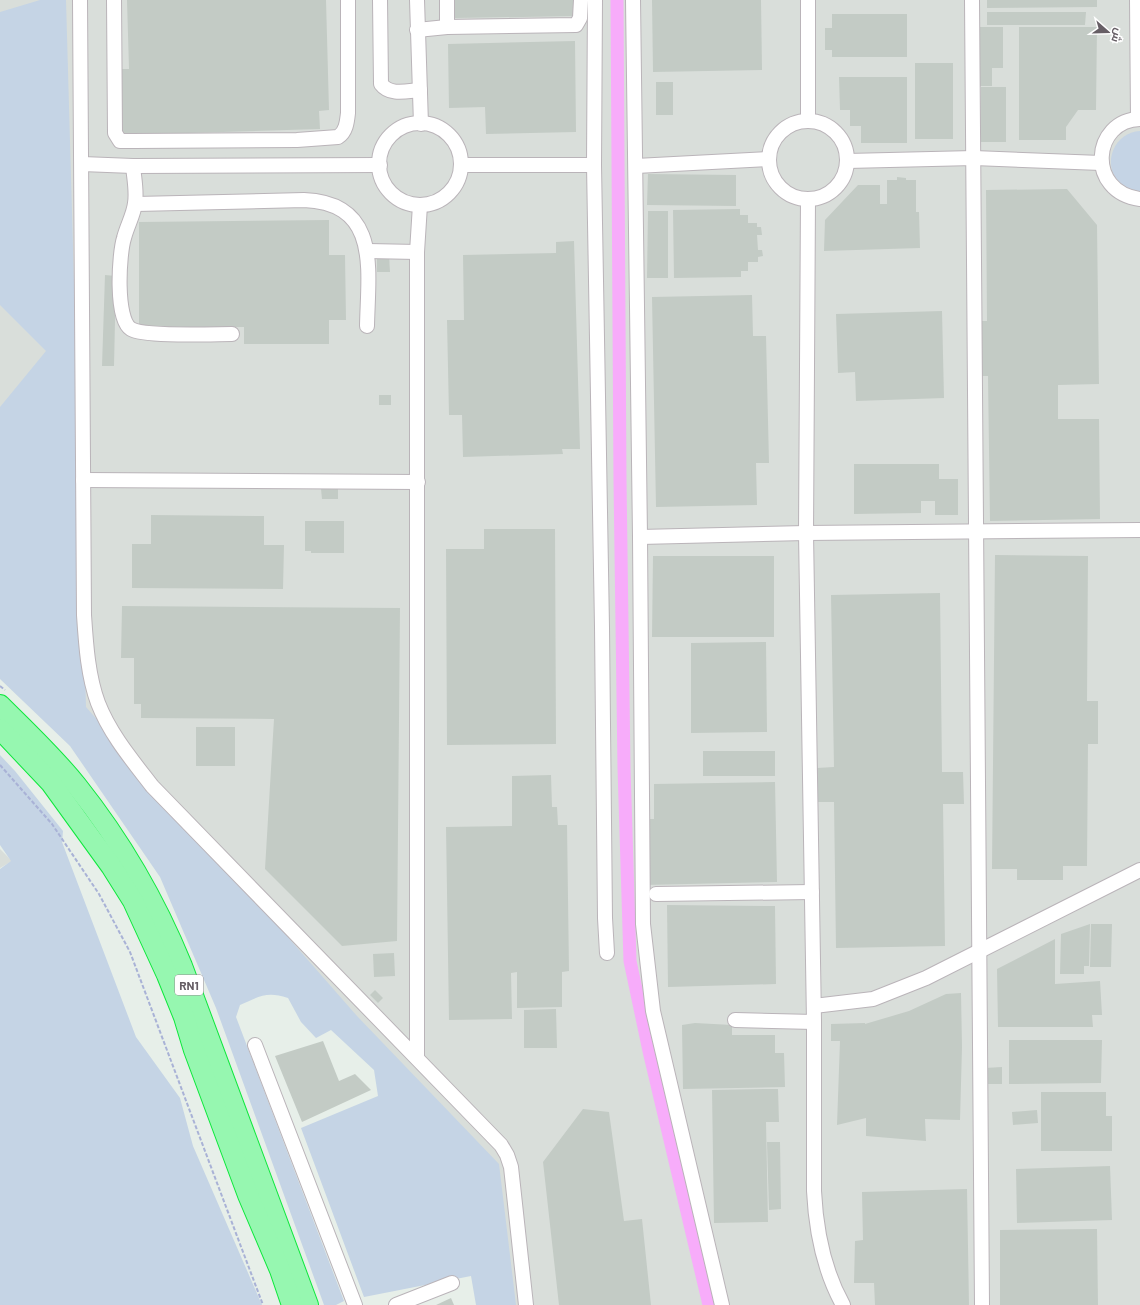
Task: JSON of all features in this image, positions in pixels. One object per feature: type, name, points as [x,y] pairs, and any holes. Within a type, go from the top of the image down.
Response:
[{"type":"highway","name":"RN1","points":[[0,705],[77,786],[113,837],[148,893],[171,939],[182,966],[308,1305]]},
{"type":"highway","name":"RN1","points":[[0,729],[51,783],[112,866],[133,901],[181,1010],[194,1050],[248,1195],[280,1270],[292,1305]]},
{"type":"street","points":[[80,0],[84,615],[86,647],[98,704],[120,745],[152,786],[493,1135],[507,1154],[512,1174],[526,1305]]},
{"type":"street","points":[[114,0],[115,133],[120,141],[133,141],[297,140],[338,137],[341,135],[346,125],[348,113],[348,0]]},
{"type":"street","points":[[380,0],[381,84],[385,90],[392,92],[420,90]]},
{"type":"street","points":[[417,0],[421,124]]},
{"type":"street","points":[[447,0],[447,27]]},
{"type":"street","points":[[417,30],[447,27],[576,25],[580,18],[581,0]]},
{"type":"street","points":[[595,0],[594,165],[602,627],[605,918],[607,953]]},
{"type":"street","points":[[633,0],[636,166],[635,252],[640,537],[642,896],[647,966],[653,1011],[722,1305]]},
{"type":"street","points":[[808,0],[808,121]]},
{"type":"street","points":[[972,0],[978,952],[982,1305]]},
{"type":"street","points":[[1137,0],[1139,119],[1125,122],[1110,134],[1102,151],[1101,163],[1104,175],[1110,185],[1119,193],[1130,198],[1140,199]]},
{"type":"street","points":[[808,121],[820,123],[831,129],[840,138],[845,148],[847,161],[845,173],[835,188],[820,197],[808,199],[796,197],[785,191],[776,183],[771,172],[769,159],[772,147],[777,137],[786,128],[796,123],[808,121]]},
{"type":"street","points":[[421,124],[434,126],[445,132],[456,146],[461,165],[459,177],[453,189],[444,198],[432,204],[420,205],[400,200],[391,193],[383,180],[380,165],[384,147],[392,136],[403,127],[421,124]]},
{"type":"street","points":[[847,161],[974,158],[1101,163]]},
{"type":"street","points":[[636,166],[769,159]]},
{"type":"street","points":[[82,164],[133,166],[380,165]]},
{"type":"street","points":[[461,165],[594,165]]},
{"type":"street","points":[[133,166],[136,204],[124,239],[122,251],[121,304],[125,322],[131,329],[150,333],[232,334]]},
{"type":"street","points":[[808,199],[806,533],[814,1006],[815,1218],[824,1262],[843,1305]]},
{"type":"street","points":[[136,204],[321,201],[341,210],[350,217],[363,233],[368,252],[367,326]]},
{"type":"street","points":[[416,1056],[418,482],[417,252],[420,205]]},
{"type":"street","points":[[368,252],[417,252]]},
{"type":"street","points":[[83,480],[418,482]]},
{"type":"street","points":[[640,537],[806,533],[1140,530]]},
{"type":"street","points":[[814,1006],[873,998],[926,978],[1140,870]]},
{"type":"street","points":[[656,894],[812,892]]},
{"type":"street","points":[[735,1020],[814,1022]]},
{"type":"street","points":[[255,1045],[355,1305]]},
{"type":"street","points":[[396,1305],[452,1283]]},
{"type":"path","points":[[0,765],[52,824],[99,894],[130,952],[263,1305]]},
{"type":"shaded area","points":[[0,0],[1140,0],[1140,1305],[509,1305],[491,1179],[0,634]]},
{"type":"shaded area","points":[[40,0],[66,0],[86,707],[357,1016],[499,1164],[516,1305],[476,1305],[471,1276],[364,1297],[301,1128],[378,1096],[374,1070],[331,1030],[316,1038],[301,1022],[288,998],[269,995],[253,999],[240,1005],[236,1017],[344,1301],[336,1305],[324,1305],[216,1008],[160,877],[70,746],[0,679],[0,407],[46,351],[0,305],[0,12]]},
{"type":"shaded area","points":[[1140,131],[1140,191],[1138,191],[1125,187],[1119,182],[1111,166],[1111,158],[1113,150],[1124,137],[1131,133]]},
{"type":"shaded area","points":[[0,755],[15,771],[63,831],[62,842],[136,1037],[180,1098],[193,1146],[262,1305],[0,1305],[0,869],[11,861],[0,845]]},
{"type":"shaded area","points":[[0,849],[12,861],[0,868]]},
{"type":"building","points":[[127,0],[326,0],[329,110],[319,111],[320,129],[122,135],[120,69],[129,69]]},
{"type":"building","points":[[455,0],[576,0],[577,16],[455,18]]},
{"type":"building","points":[[652,0],[761,0],[762,70],[653,72]]},
{"type":"building","points":[[987,0],[1097,0],[1097,7],[987,8]]},
{"type":"building","points":[[987,12],[1086,12],[1085,25],[987,25]]},
{"type":"building","points":[[832,14],[907,14],[907,57],[832,57],[832,50],[825,50],[825,28],[832,28]]},
{"type":"building","points":[[979,27],[1003,27],[1003,68],[992,68],[992,86],[979,86]]},
{"type":"building","points":[[1019,27],[1097,27],[1096,110],[1078,110],[1066,127],[1066,140],[1019,140]]},
{"type":"building","points":[[575,41],[576,132],[486,134],[485,107],[449,108],[448,44]]},
{"type":"building","points":[[915,63],[953,63],[953,139],[915,139]]},
{"type":"building","points":[[839,77],[907,77],[907,143],[861,143],[861,126],[850,126],[850,110],[840,110]]},
{"type":"building","points":[[656,82],[673,82],[673,115],[656,115]]},
{"type":"building","points":[[981,87],[1006,87],[1006,142],[981,142]]},
{"type":"building","points":[[648,174],[736,175],[736,206],[647,205]]},
{"type":"building","points":[[897,177],[906,178],[906,180],[916,180],[916,212],[919,212],[920,248],[824,251],[825,220],[858,185],[880,185],[880,204],[887,204],[887,180],[897,180]]},
{"type":"building","points":[[1067,189],[1097,225],[1099,384],[1058,385],[1058,419],[1099,419],[1100,519],[990,521],[988,376],[981,376],[981,321],[987,321],[986,190]]},
{"type":"building","points":[[740,209],[740,215],[748,215],[748,223],[757,223],[757,227],[761,227],[762,235],[757,235],[758,250],[762,250],[763,256],[758,257],[758,262],[748,262],[748,271],[741,271],[741,277],[674,278],[673,210]]},
{"type":"building","points":[[648,211],[668,211],[668,278],[647,278]]},
{"type":"building","points":[[329,220],[329,255],[345,255],[346,320],[329,320],[329,344],[244,344],[244,327],[139,328],[139,222]]},
{"type":"building","points":[[574,241],[580,449],[562,449],[563,454],[463,457],[462,415],[449,415],[447,320],[464,320],[463,255],[556,253],[556,242]]},
{"type":"building","points":[[389,255],[390,272],[377,272],[377,256]]},
{"type":"building","points":[[105,275],[116,276],[114,366],[102,366]]},
{"type":"building","points":[[752,295],[753,336],[766,336],[769,463],[756,463],[757,505],[656,507],[652,297]]},
{"type":"building","points":[[942,311],[944,398],[856,401],[855,372],[838,373],[836,314]]},
{"type":"building","points":[[379,395],[391,395],[391,405],[379,405]]},
{"type":"building","points":[[854,464],[939,464],[939,479],[958,479],[958,515],[935,515],[935,501],[921,501],[921,513],[854,514]]},
{"type":"building","points":[[338,488],[338,499],[322,499],[321,489]]},
{"type":"building","points":[[151,515],[264,516],[264,545],[284,545],[283,589],[132,588],[132,544],[151,544]]},
{"type":"building","points":[[305,521],[344,521],[344,553],[311,553],[311,551],[305,551]]},
{"type":"building","points":[[484,529],[555,529],[556,744],[447,745],[446,549],[484,549]]},
{"type":"building","points":[[995,555],[1088,556],[1087,701],[1098,701],[1098,744],[1088,744],[1087,866],[1063,866],[1063,880],[1017,880],[1017,869],[992,869]]},
{"type":"building","points":[[653,556],[774,556],[774,637],[652,637]]},
{"type":"building","points":[[940,593],[942,772],[963,772],[964,804],[943,804],[945,946],[836,948],[834,802],[818,802],[817,768],[834,767],[831,595]]},
{"type":"building","points":[[122,606],[400,608],[397,941],[342,946],[265,869],[274,719],[141,718],[141,704],[134,704],[134,658],[121,658]]},
{"type":"building","points":[[766,642],[767,732],[691,733],[691,643]]},
{"type":"building","points":[[196,727],[235,727],[235,766],[196,766]]},
{"type":"building","points":[[703,751],[775,751],[775,776],[703,776]]},
{"type":"building","points":[[551,775],[552,807],[557,807],[558,825],[567,825],[569,971],[562,972],[562,1007],[517,1008],[517,972],[511,973],[512,1019],[449,1020],[446,827],[512,826],[512,776]]},
{"type":"building","points":[[775,782],[777,882],[644,885],[643,819],[654,819],[654,784]]},
{"type":"building","points":[[667,905],[775,906],[776,984],[668,987]]},
{"type":"building","points":[[1090,924],[1089,966],[1084,966],[1084,974],[1060,974],[1061,934]]},
{"type":"building","points":[[1091,924],[1112,924],[1111,967],[1090,967]]},
{"type":"building","points":[[1055,939],[1055,984],[1100,981],[1102,1015],[1092,1015],[1093,1027],[998,1027],[997,969]]},
{"type":"building","points":[[394,953],[395,976],[374,977],[373,954]]},
{"type":"building","points":[[375,990],[383,998],[378,1003],[370,995]]},
{"type":"building","points":[[961,993],[962,1047],[960,1120],[925,1119],[926,1141],[866,1136],[866,1118],[837,1125],[840,1041],[831,1041],[831,1024],[865,1024],[909,1011],[946,994]]},
{"type":"building","points":[[556,1009],[557,1048],[524,1048],[524,1010]]},
{"type":"building","points":[[695,1023],[732,1025],[732,1035],[775,1035],[775,1053],[784,1053],[785,1087],[683,1089],[682,1025]]},
{"type":"building","points":[[1009,1040],[1102,1040],[1101,1083],[1009,1084]]},
{"type":"building","points":[[323,1041],[339,1081],[355,1074],[371,1090],[302,1122],[275,1056]]},
{"type":"building","points":[[1002,1067],[1002,1084],[985,1084],[985,1068]]},
{"type":"building","points":[[778,1089],[779,1122],[766,1122],[768,1222],[714,1223],[712,1090]]},
{"type":"building","points":[[1041,1092],[1106,1092],[1106,1116],[1112,1116],[1112,1151],[1041,1151]]},
{"type":"building","points":[[583,1109],[609,1112],[624,1221],[642,1219],[651,1305],[559,1305],[543,1162]]},
{"type":"building","points":[[1037,1110],[1038,1123],[1013,1125],[1012,1112]]},
{"type":"building","points":[[767,1142],[780,1142],[781,1209],[769,1210]]},
{"type":"building","points":[[1110,1166],[1112,1220],[1017,1223],[1016,1169]]},
{"type":"building","points":[[967,1189],[969,1305],[875,1305],[874,1283],[854,1283],[855,1241],[863,1240],[862,1192]]},
{"type":"building","points":[[1097,1229],[1098,1305],[1000,1305],[1000,1230]]},
{"type":"building","points":[[451,1298],[454,1305],[436,1305]]},
{"type":"waterway","points":[[617,0],[620,480],[624,768],[630,961],[649,1051],[709,1305]]}]
